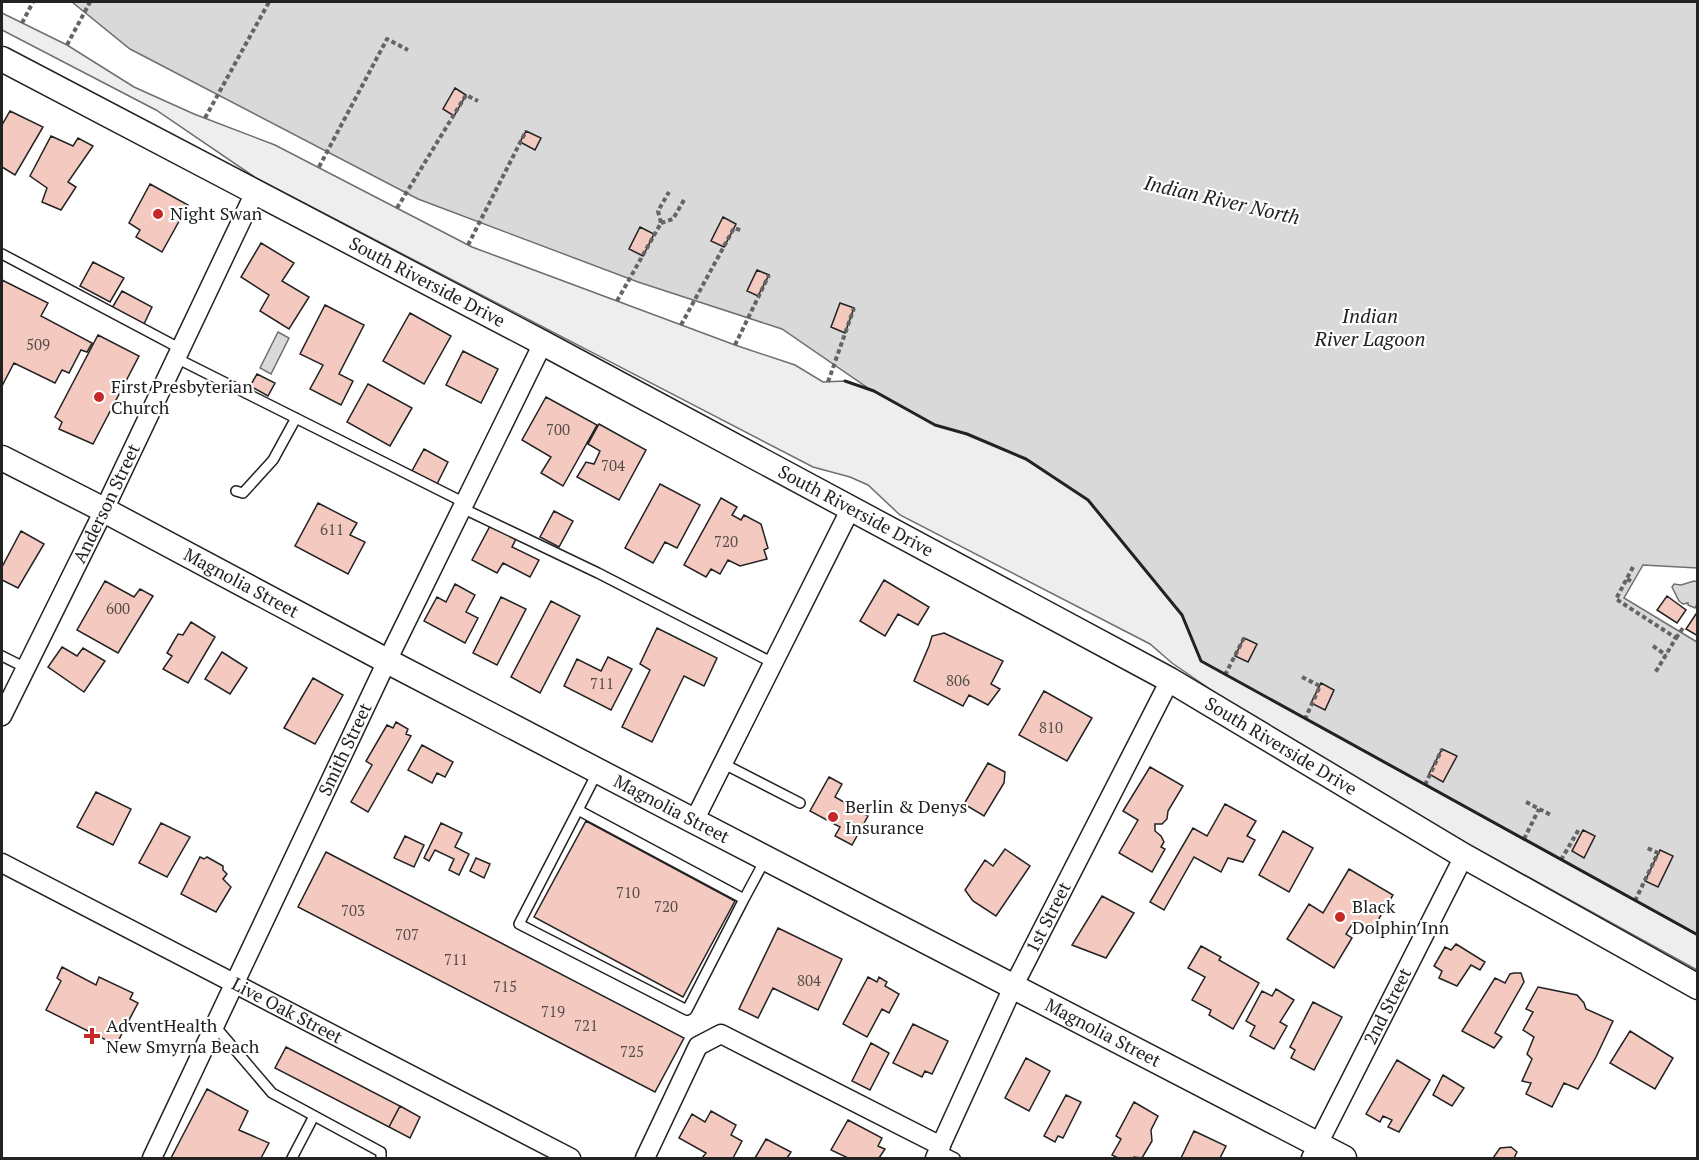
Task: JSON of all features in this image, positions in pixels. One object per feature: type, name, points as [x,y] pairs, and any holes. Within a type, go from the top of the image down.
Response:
[{"type":"street","name":"South Riverside Drive","points":[[2,59],[543,343],[1170,680],[1464,856],[1698,987]]},
{"type":"street","name":"Anderson Street","points":[[2,716],[104,510],[255,192]]},
{"type":"street","name":"Smith Street","points":[[152,1158],[387,661],[543,343]]},
{"type":"street","name":"Magnolia Street","points":[[2,458],[1013,987],[1315,1151],[1344,1158]]},
{"type":"street","points":[[693,821],[851,508]]},
{"type":"street","name":"1st Street","points":[[943,1153],[1013,987],[1170,680]]},
{"type":"street","name":"2nd Street","points":[[1315,1151],[1464,856]]},
{"type":"street","name":"Live Oak Street","points":[[2,863],[571,1158]]},
{"type":"street","points":[[645,1158],[698,1046],[721,1034],[943,1153]]},
{"type":"lane","points":[[2,254],[296,418],[773,663]]},
{"type":"lane","points":[[236,491],[243,493],[273,460],[296,418]]},
{"type":"lane","points":[[2,656],[26,668]]},
{"type":"lane","points":[[722,763],[800,803]]},
{"type":"lane","points":[[598,771],[519,924],[687,1010],[766,859]]},
{"type":"lane","points":[[578,810],[744,899]]},
{"type":"lane","points":[[214,1025],[272,1093],[381,1152],[381,1158]]},
{"type":"lane","points":[[292,1158],[314,1116]]},
{"type":"path","points":[[22,23],[33,2]]},
{"type":"path","points":[[67,45],[90,2]]},
{"type":"path","points":[[205,118],[269,2]]},
{"type":"path","points":[[319,167],[387,39],[408,50]]},
{"type":"path","points":[[397,208],[466,95],[478,100]]},
{"type":"path","points":[[468,245],[526,131]]},
{"type":"path","points":[[661,223],[658,211],[669,192]]},
{"type":"path","points":[[617,301],[661,223],[673,219],[684,200]]},
{"type":"path","points":[[681,325],[734,228],[743,231]]},
{"type":"path","points":[[735,345],[769,275]]},
{"type":"path","points":[[828,382],[854,308]]},
{"type":"path","points":[[1633,567],[1616,599],[1676,638]]},
{"type":"path","points":[[1627,579],[1633,582]]},
{"type":"path","points":[[1655,673],[1683,628]]},
{"type":"path","points":[[1225,675],[1245,636]]},
{"type":"path","points":[[1653,646],[1666,655]]},
{"type":"path","points":[[1302,677],[1320,686],[1305,719]]},
{"type":"path","points":[[1425,785],[1442,749]]},
{"type":"path","points":[[1526,802],[1551,815]]},
{"type":"path","points":[[1524,839],[1539,809]]},
{"type":"path","points":[[1561,860],[1579,829]]},
{"type":"path","points":[[1635,901],[1658,853],[1645,847]]},
{"type":"shaded area","points":[[2,13],[67,45],[134,87],[194,114],[275,145],[472,247],[735,345],[795,365],[823,382],[845,381],[874,391],[935,425],[967,434],[1026,459],[1088,500],[1182,615],[1201,661],[1697,935],[1697,970],[1303,753],[1172,663],[1150,644],[900,515],[868,485],[850,477],[813,467],[256,178],[156,110],[2,30]]},
{"type":"water","name":"Indian River Lagoon","points":[[72,2],[1697,2],[1697,568],[1643,565],[1624,598],[1697,642],[1697,935],[1201,661],[1182,615],[1088,500],[1026,459],[967,434],[935,425],[871,390],[782,329],[638,282],[418,199],[130,49]]},
{"type":"water","points":[[278,332],[289,338],[271,374],[260,368]]},
{"type":"water","points":[[1698,582],[1695,608],[1679,601],[1672,587],[1674,584],[1681,585]]},
{"type":"building","points":[[455,88],[466,95],[454,116],[443,109]]},
{"type":"building","points":[[10,111],[43,127],[15,175],[2,167],[2,125]]},
{"type":"building","points":[[526,131],[541,138],[535,150],[520,142]]},
{"type":"building","points":[[51,136],[73,146],[78,138],[93,146],[68,182],[76,187],[61,210],[42,202],[47,188],[30,176]]},
{"type":"building","name":"Night Swan","points":[[150,184],[188,205],[162,252],[136,237],[140,230],[129,223]]},
{"type":"building","points":[[723,217],[736,224],[724,247],[711,241]]},
{"type":"building","points":[[640,227],[654,234],[643,256],[629,249]]},
{"type":"building","points":[[261,243],[294,263],[282,281],[309,297],[289,329],[260,311],[269,295],[241,277]]},
{"type":"building","points":[[93,262],[124,278],[110,302],[80,286]]},
{"type":"building","points":[[757,270],[769,275],[758,296],[747,291]]},
{"type":"building","points":[[2,280],[48,303],[41,316],[92,343],[87,352],[81,350],[69,373],[62,370],[55,383],[14,363],[2,386]]},
{"type":"building","points":[[122,291],[152,307],[144,324],[112,308]]},
{"type":"building","points":[[840,303],[854,308],[845,333],[831,327]]},
{"type":"building","points":[[325,305],[364,325],[339,374],[353,381],[341,405],[310,389],[323,365],[300,354]]},
{"type":"building","points":[[410,313],[451,336],[424,384],[383,361]]},
{"type":"building","points":[[98,335],[139,356],[93,444],[59,429],[62,422],[55,417]]},
{"type":"building","points":[[463,351],[498,369],[481,403],[446,385]]},
{"type":"building","points":[[257,374],[275,383],[268,396],[250,386]]},
{"type":"building","points":[[368,384],[412,408],[390,446],[347,422]]},
{"type":"building","points":[[546,397],[597,425],[563,486],[541,473],[551,457],[522,440]]},
{"type":"building","points":[[599,424],[646,450],[619,500],[577,477],[586,462],[594,464],[600,451],[588,444]]},
{"type":"building","points":[[424,449],[448,462],[437,484],[412,471]]},
{"type":"building","points":[[660,484],[700,505],[677,548],[665,542],[653,563],[625,548]]},
{"type":"building","points":[[721,498],[737,507],[732,515],[741,520],[744,515],[761,524],[768,548],[764,550],[767,559],[740,566],[728,560],[720,574],[711,569],[706,577],[684,565]]},
{"type":"building","points":[[318,503],[357,523],[350,535],[365,542],[348,574],[295,546]]},
{"type":"building","points":[[554,511],[573,521],[559,547],[540,537]]},
{"type":"building","points":[[490,526],[516,539],[512,547],[539,560],[530,577],[503,563],[497,573],[472,560]]},
{"type":"building","points":[[21,531],[44,544],[18,588],[2,580],[2,567]]},
{"type":"building","points":[[884,580],[929,607],[918,625],[898,614],[885,636],[860,621]]},
{"type":"building","points":[[105,581],[134,597],[140,589],[153,596],[118,653],[77,630]]},
{"type":"building","points":[[455,584],[475,595],[466,612],[478,618],[465,643],[424,621],[437,597],[446,602]]},
{"type":"building","points":[[1667,596],[1686,610],[1677,623],[1657,610]]},
{"type":"building","points":[[501,597],[526,609],[497,665],[473,653]]},
{"type":"building","points":[[551,601],[580,616],[540,693],[511,677]]},
{"type":"building","points":[[1698,611],[1698,636],[1686,629]]},
{"type":"building","points":[[191,622],[215,637],[188,683],[163,669],[172,656],[167,653],[178,634],[183,635]]},
{"type":"building","points":[[657,628],[717,658],[704,686],[684,676],[652,742],[622,727],[650,670],[640,664]]},
{"type":"building","points":[[944,633],[1003,661],[991,684],[1000,689],[988,705],[969,695],[963,706],[914,681],[932,636]]},
{"type":"building","points":[[1244,638],[1257,644],[1248,662],[1235,656]]},
{"type":"building","points":[[62,647],[77,656],[83,648],[105,661],[84,692],[48,667]]},
{"type":"building","points":[[222,652],[247,668],[230,694],[205,679]]},
{"type":"building","points":[[608,657],[632,669],[611,710],[564,686],[577,659],[601,671]]},
{"type":"building","points":[[313,678],[343,695],[315,744],[284,728]]},
{"type":"building","points":[[1321,683],[1334,690],[1325,710],[1311,703]]},
{"type":"building","points":[[1044,691],[1092,718],[1067,761],[1019,735]]},
{"type":"building","points":[[396,722],[408,729],[406,734],[411,736],[368,812],[351,802],[372,765],[366,761],[387,725],[393,728]]},
{"type":"building","points":[[422,745],[453,762],[445,777],[437,773],[432,783],[408,770]]},
{"type":"building","points":[[1442,749],[1457,756],[1443,782],[1429,774]]},
{"type":"building","points":[[988,763],[1005,772],[1004,783],[984,816],[964,804]]},
{"type":"building","points":[[1150,767],[1183,786],[1168,811],[1167,819],[1162,824],[1155,824],[1155,831],[1164,842],[1161,847],[1165,849],[1152,872],[1119,853],[1138,820],[1123,811]]},
{"type":"building","points":[[829,777],[842,784],[835,797],[868,816],[852,845],[835,836],[840,827],[810,811]]},
{"type":"building","points":[[96,792],[131,809],[113,845],[77,827]]},
{"type":"building","points":[[1225,804],[1256,821],[1247,836],[1255,840],[1243,862],[1228,858],[1221,872],[1194,857],[1164,910],[1150,902],[1193,828],[1207,836]]},
{"type":"building","points":[[586,821],[735,901],[683,997],[534,917]]},
{"type":"building","points":[[161,823],[190,837],[167,877],[139,863]]},
{"type":"building","points":[[441,823],[462,833],[455,847],[469,854],[459,875],[449,870],[454,859],[435,850],[429,861],[424,858]]},
{"type":"building","points":[[1583,830],[1595,836],[1584,858],[1572,851]]},
{"type":"building","points":[[1283,831],[1313,848],[1289,892],[1259,875]]},
{"type":"building","points":[[405,836],[424,845],[414,867],[394,858]]},
{"type":"building","points":[[1005,849],[1030,866],[996,916],[973,901],[965,890],[985,860],[993,866]]},
{"type":"building","points":[[1660,850],[1673,856],[1658,887],[1645,881]]},
{"type":"building","points":[[326,852],[684,1038],[655,1092],[298,907]]},
{"type":"building","points":[[200,857],[204,859],[207,857],[223,866],[227,874],[223,879],[231,887],[216,912],[181,894]]},
{"type":"building","points":[[476,858],[490,864],[484,878],[470,871]]},
{"type":"building","name":"Black Dolphin Inn","points":[[1349,869],[1393,895],[1371,932],[1354,921],[1346,934],[1352,938],[1334,968],[1287,939],[1309,904],[1323,913]]},
{"type":"building","points":[[1102,896],[1134,913],[1106,958],[1072,945]]},
{"type":"building","points":[[778,928],[842,959],[818,1010],[773,988],[758,1018],[739,1009]]},
{"type":"building","points":[[1456,944],[1485,962],[1480,970],[1471,965],[1457,986],[1439,978],[1442,971],[1434,966],[1445,947],[1451,950]]},
{"type":"building","points":[[1201,946],[1221,957],[1219,960],[1259,983],[1233,1029],[1209,1015],[1211,1010],[1192,1000],[1205,977],[1188,968]]},
{"type":"building","points":[[62,967],[96,985],[99,977],[133,993],[130,999],[138,1003],[116,1045],[46,1010],[61,981],[57,978]]},
{"type":"building","points":[[1521,973],[1524,982],[1495,1033],[1502,1037],[1494,1048],[1462,1031],[1495,978],[1505,983],[1510,974]]},
{"type":"building","points":[[868,977],[877,982],[879,977],[887,982],[885,986],[899,994],[889,1013],[882,1009],[867,1037],[843,1024]]},
{"type":"building","points":[[1538,987],[1577,995],[1586,1009],[1613,1021],[1578,1089],[1564,1083],[1552,1107],[1526,1094],[1531,1083],[1522,1081],[1532,1059],[1527,1054],[1534,1037],[1523,1030],[1533,1012],[1526,1009]]},
{"type":"building","points":[[1276,989],[1294,1000],[1280,1022],[1287,1026],[1274,1049],[1250,1036],[1255,1026],[1246,1021],[1262,991],[1272,996]]},
{"type":"building","points":[[1313,1002],[1342,1017],[1314,1070],[1291,1058],[1295,1050],[1290,1047]]},
{"type":"building","points":[[913,1024],[948,1041],[932,1074],[925,1071],[922,1077],[893,1063]]},
{"type":"building","points":[[1630,1031],[1673,1058],[1655,1089],[1610,1063]]},
{"type":"building","points":[[871,1043],[889,1053],[870,1090],[852,1081]]},
{"type":"building","points":[[286,1047],[400,1106],[389,1127],[275,1068]]},
{"type":"building","points":[[1026,1058],[1050,1071],[1029,1111],[1005,1098]]},
{"type":"building","points":[[1397,1060],[1430,1080],[1399,1132],[1388,1127],[1392,1120],[1383,1116],[1380,1122],[1366,1114]]},
{"type":"building","points":[[1443,1075],[1464,1088],[1452,1106],[1433,1095]]},
{"type":"building","points":[[207,1089],[248,1111],[239,1130],[269,1143],[261,1158],[171,1158]]},
{"type":"building","points":[[1066,1095],[1081,1102],[1063,1138],[1058,1136],[1055,1142],[1044,1136]]},
{"type":"building","points":[[1134,1102],[1158,1116],[1151,1130],[1152,1141],[1142,1158],[1118,1158],[1112,1155],[1121,1139],[1116,1136]]},
{"type":"building","points":[[400,1106],[420,1117],[410,1138],[389,1127]]},
{"type":"building","points":[[711,1111],[736,1125],[731,1135],[742,1141],[733,1158],[702,1158],[706,1153],[679,1138],[692,1114],[705,1122]]},
{"type":"building","points":[[848,1120],[882,1138],[878,1146],[885,1149],[879,1158],[848,1158],[831,1150]]},
{"type":"building","points":[[1194,1131],[1226,1146],[1220,1158],[1181,1158]]},
{"type":"building","points":[[766,1139],[791,1152],[787,1158],[755,1158]]},
{"type":"building","points":[[1511,1147],[1517,1152],[1514,1158],[1493,1158],[1500,1148]]},
{"type":"wall","points":[[845,381],[874,391],[935,425],[967,434],[1026,459],[1088,500],[1182,615],[1201,661],[1698,935]]},
{"type":"place","name":"Night Swan","points":[[158,214]]},
{"type":"place","name":"First Presbyterian Church","points":[[99,397]]},
{"type":"place","name":"Berlin & Denys Insurance","points":[[833,817]]},
{"type":"place","name":"Black Dolphin Inn","points":[[1340,917]]},
{"type":"place","name":"AdventHealth New Smyrna Beach","points":[[92,1036]]},
{"type":"water label","name":"Indian River North","points":[[1222,200]]}]
